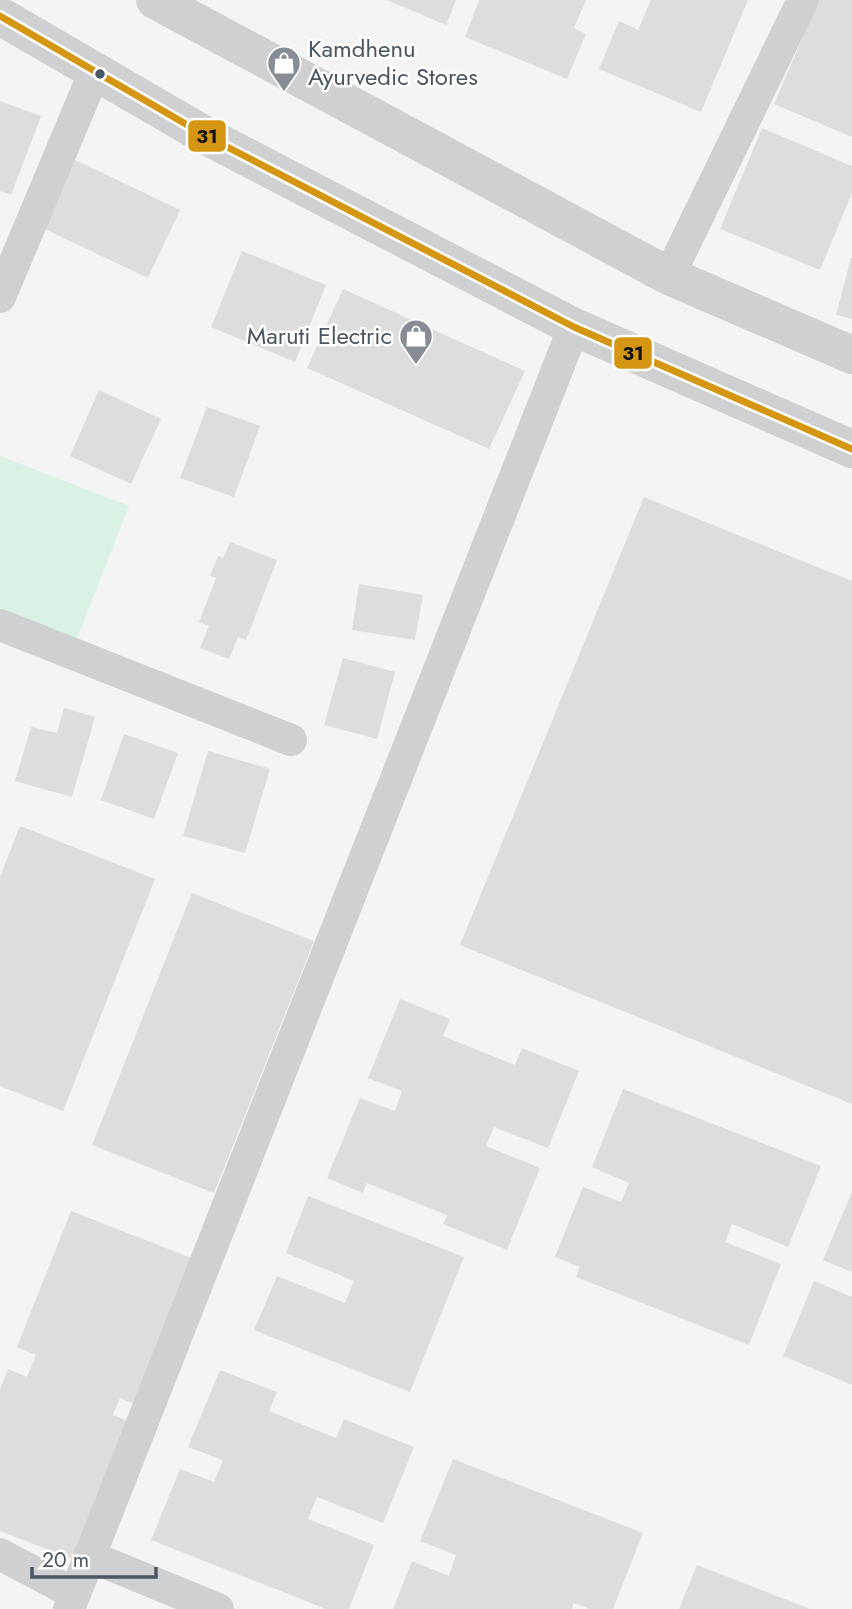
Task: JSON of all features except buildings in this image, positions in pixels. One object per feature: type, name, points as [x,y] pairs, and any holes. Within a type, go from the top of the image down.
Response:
[{"type":"street","points":[[155,0],[669,276],[852,355]]},
{"type":"street","points":[[669,276],[803,0]]},
{"type":"street","points":[[0,16],[208,137],[574,327],[852,449]]},
{"type":"street","points":[[0,297],[95,71]]},
{"type":"street","points":[[0,1554],[72,1602],[574,327]]},
{"type":"street","points":[[0,625],[291,740]]},
{"type":"street","points":[[89,1556],[218,1609]]},
{"type":"green space","points":[[0,456],[129,506],[76,641],[0,611]]},
{"type":"transit line","name":"31","points":[[0,16],[208,137],[574,327],[852,449]]},
{"type":"place","name":"Kamdhenu Ayurvedic Stores","points":[[284,93]]},
{"type":"place","name":"Maruti Electric","points":[[416,366]]}]
